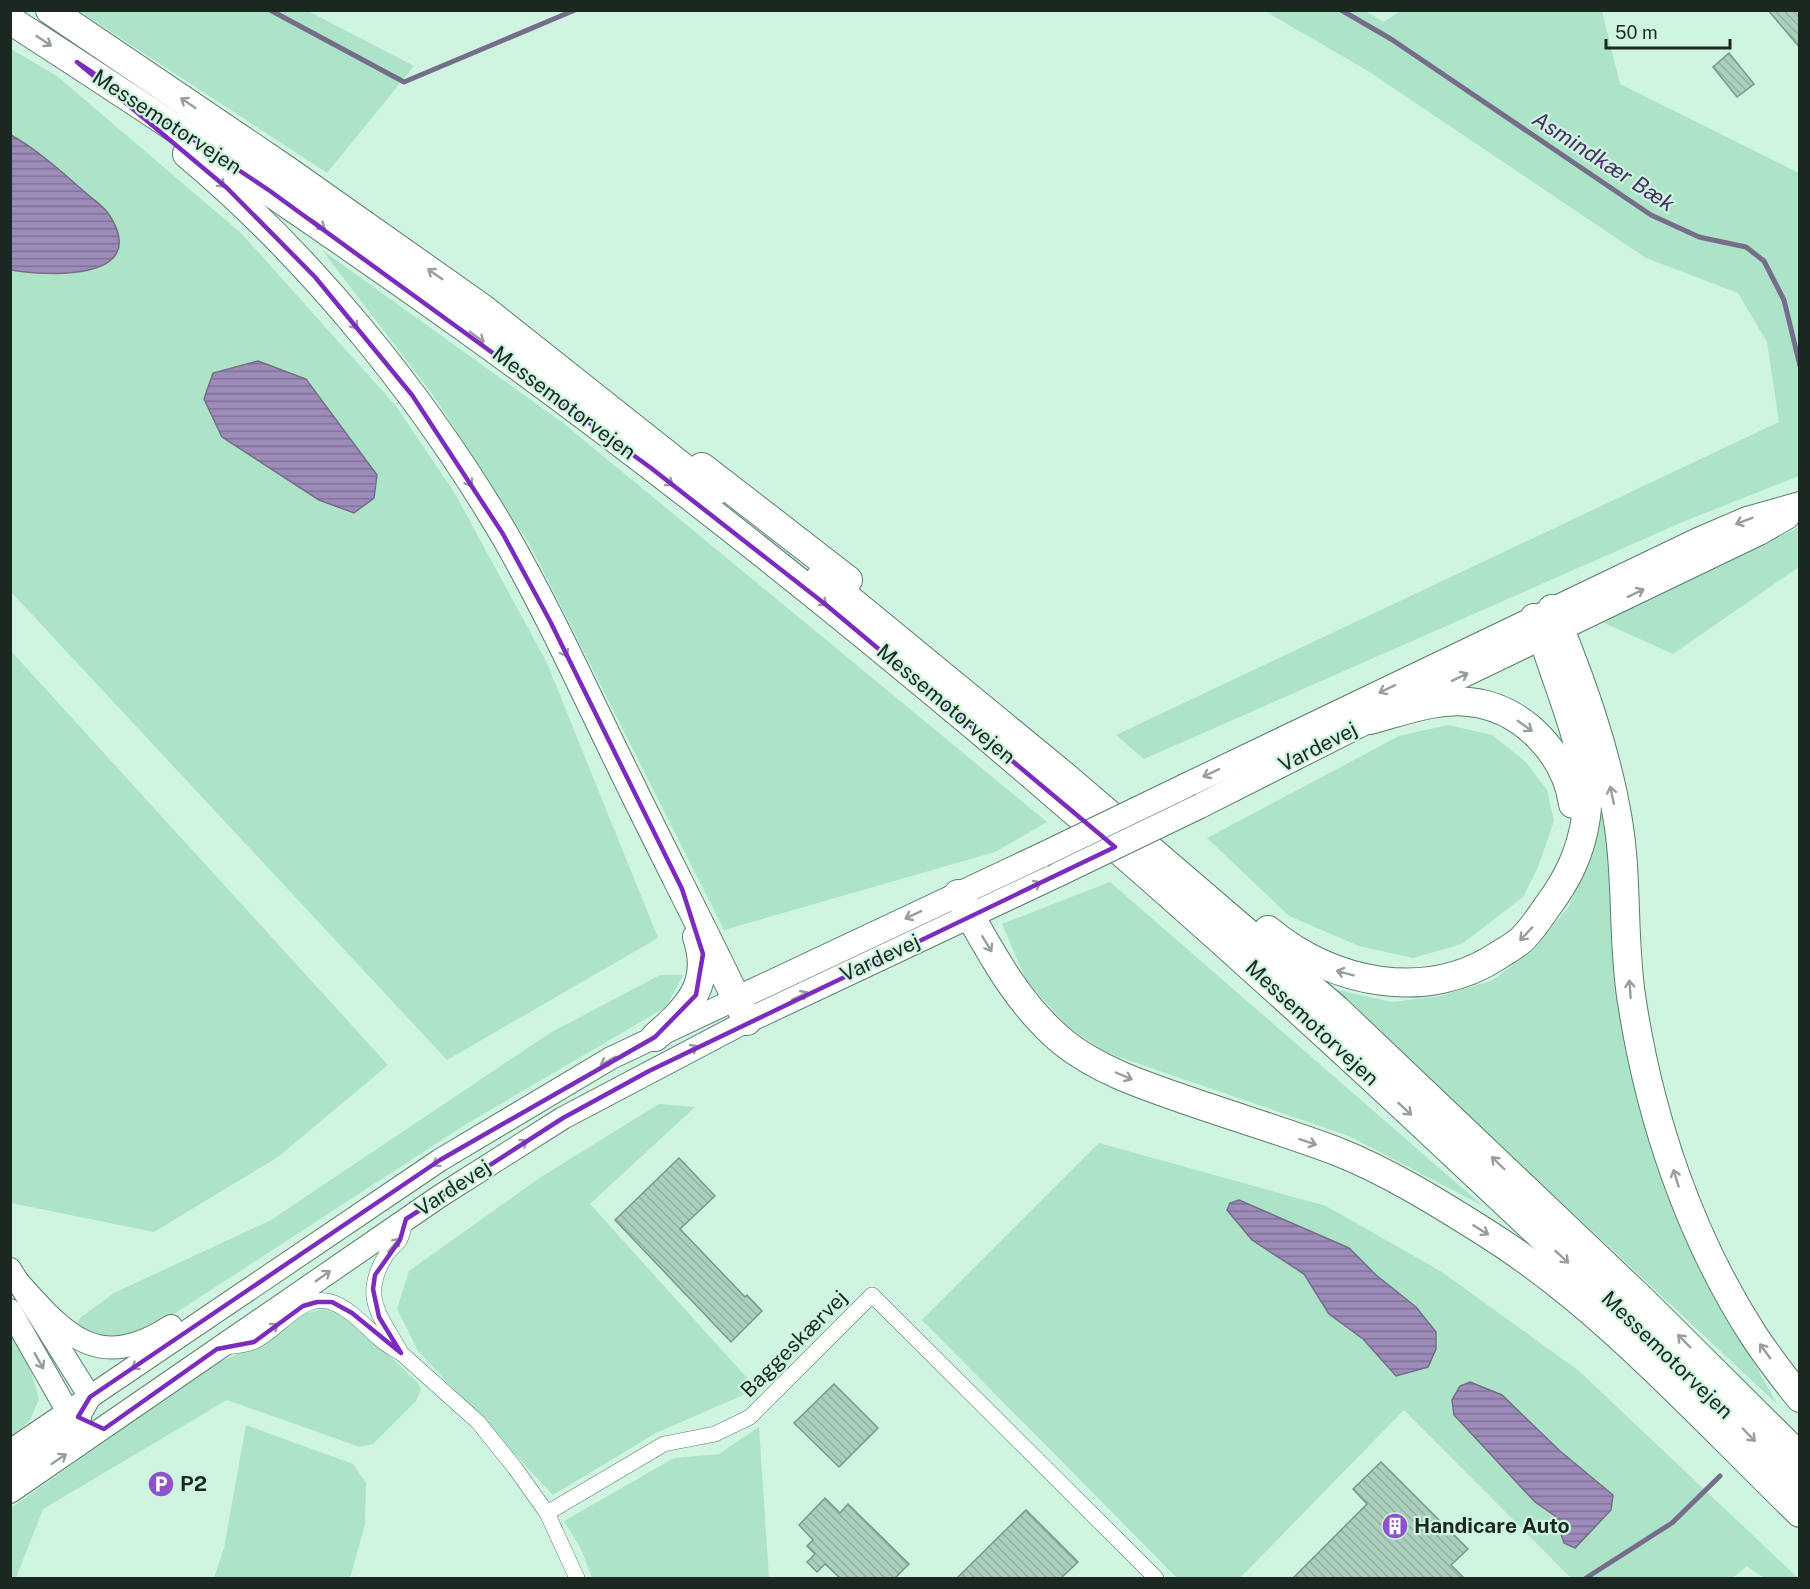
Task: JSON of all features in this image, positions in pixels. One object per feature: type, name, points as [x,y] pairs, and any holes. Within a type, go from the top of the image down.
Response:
[{"type":"highway","name":"Messemotorvejen","points":[[50,10],[285,169],[482,308],[863,609],[1068,778],[1326,1017],[1643,1301],[1800,1457]]},
{"type":"highway","name":"Messemotorvejen","points":[[10,20],[336,237],[468,330],[651,468],[825,604],[1185,907],[1326,1017],[1723,1408],[1800,1488]]},
{"type":"highway","points":[[77,63],[227,188],[315,277],[412,395],[503,534],[550,621],[741,1010]]},
{"type":"highway","points":[[482,308],[603,391],[839,572],[1283,942],[1335,970],[1380,982],[1431,982],[1483,966],[1524,938],[1561,888],[1580,846],[1587,815],[1586,777],[1548,624]]},
{"type":"highway","points":[[1548,624],[1603,750],[1618,822],[1631,1001],[1653,1101],[1679,1187],[1716,1269],[1754,1336],[1800,1398]]},
{"type":"highway","points":[[1370,720],[1431,704],[1469,702],[1507,712],[1535,733],[1560,762],[1571,789],[1575,824],[1561,888]]},
{"type":"highway","points":[[656,1037],[681,1015],[696,995],[702,976],[703,954],[681,890]]},
{"type":"highway","points":[[964,905],[1014,990],[1041,1022],[1065,1043],[1102,1067],[1150,1088],[1339,1152],[1421,1193],[1485,1232],[1557,1285],[1621,1339],[1800,1513]]},
{"type":"main road","name":"Vardevej","points":[[741,1010],[964,905],[1059,874],[1370,720],[1747,519],[1800,504]]},
{"type":"main road","name":"Vardevej","points":[[964,905],[1042,855],[1185,786],[1548,624],[1759,533],[1800,510]]},
{"type":"street","name":"Vardevej","points":[[10,1451],[73,1415],[90,1397],[450,1154],[611,1058],[656,1037],[741,1010]]},
{"type":"street","name":"Vardevej","points":[[10,1492],[104,1430],[406,1219],[563,1118],[741,1010]]},
{"type":"street","points":[[406,1219],[400,1240],[388,1251],[375,1275],[373,1302],[379,1317],[401,1353],[478,1422],[547,1513],[577,1578]]},
{"type":"street","points":[[15,1276],[54,1323],[74,1336],[97,1347],[125,1347],[151,1339],[316,1232],[336,1231]]},
{"type":"street","points":[[15,1276],[90,1397]]},
{"type":"street","name":"Baggeskærvej","points":[[547,1513],[664,1444],[715,1434],[750,1417],[872,1295],[1156,1578]]},
{"type":"street","points":[[217,1349],[254,1342],[303,1306],[317,1302],[332,1302],[352,1313],[388,1347],[401,1353]]},
{"type":"street","points":[[10,1310],[73,1415],[104,1430]]},
{"type":"street","points":[[10,1472],[72,1428],[73,1415]]},
{"type":"highlighted area","points":[[77,62],[270,191],[651,468],[825,604],[1115,847],[649,1071],[563,1118],[406,1219],[400,1240],[375,1275],[373,1289],[379,1317],[401,1353],[352,1313],[332,1302],[317,1302],[303,1306],[254,1342],[217,1349],[104,1429],[78,1417],[90,1397],[440,1160],[655,1037],[696,995],[703,954],[682,889],[550,621],[503,534],[412,395],[315,277],[227,188]]},
{"type":"green space","points":[[79,11],[308,11],[414,66],[327,173]]},
{"type":"green space","points":[[1265,11],[1365,11],[1384,22],[1400,11],[1602,11],[1620,84],[1799,173],[1799,476],[1685,521],[1144,759],[1116,735],[1779,422],[1767,342],[1738,293],[1646,258],[1368,71]]},
{"type":"green space","points":[[11,49],[57,76],[242,234],[396,406],[454,492],[547,663],[658,938],[447,1060],[11,592]]},
{"type":"green space","points":[[322,250],[563,423],[1047,822],[995,852],[724,930],[531,547],[433,395]]},
{"type":"green space","points":[[1799,527],[1799,567],[1673,654],[1602,622]]},
{"type":"green space","points":[[11,651],[388,1065],[278,1157],[154,1232],[11,1203]]},
{"type":"green space","points":[[1448,725],[1492,735],[1525,761],[1547,790],[1554,821],[1538,867],[1523,897],[1462,944],[1413,958],[1359,946],[1289,916],[1207,838],[1399,736]]},
{"type":"green space","points":[[1598,784],[1610,826],[1617,997],[1714,1291],[1777,1404],[1334,989],[1392,1002],[1440,996],[1491,981],[1534,950],[1569,906],[1586,868]]},
{"type":"green space","points":[[1110,882],[1483,1206],[1349,1136],[1107,1053],[1067,1026],[1026,980],[1002,924]]},
{"type":"green space","points":[[660,975],[683,975],[666,1007],[468,1123],[151,1329],[114,1336],[76,1326],[80,1318],[114,1293],[271,1220],[550,1033]]},
{"type":"green space","points":[[659,1104],[695,1107],[590,1204],[757,1389],[656,1433],[553,1495],[418,1351],[397,1309],[409,1271],[541,1177]]},
{"type":"green space","points":[[1099,1143],[1326,1206],[1442,1272],[1579,1371],[1798,1578],[1764,1578],[1747,1566],[1733,1578],[1571,1578],[1404,1410],[1240,1578],[1177,1578],[922,1320]],"holes":[[[1349,1248],[1376,1275],[1395,1376],[1363,1339],[1329,1314],[1304,1274]],[[1560,1451],[1613,1495],[1564,1543],[1555,1516]]]},
{"type":"green space","points":[[324,1309],[350,1318],[418,1383],[421,1390],[416,1401],[373,1444],[360,1447],[227,1400],[43,1509],[16,1578],[11,1578],[11,1508],[211,1366],[248,1349],[299,1315]]},
{"type":"green space","points":[[14,1338],[31,1371],[39,1399],[30,1420],[11,1438],[10,1340]]},
{"type":"green space","points":[[246,1425],[353,1464],[366,1483],[365,1524],[350,1578],[214,1578],[224,1548]]},
{"type":"green space","points":[[759,1427],[769,1578],[592,1578],[581,1549],[564,1521],[674,1458],[719,1454]]},
{"type":"shaded area","points":[[11,135],[50,162],[108,213],[119,238],[117,253],[106,264],[89,270],[68,273],[11,270]]},
{"type":"shaded area","points":[[258,361],[306,379],[377,475],[374,498],[354,513],[319,500],[222,437],[204,399],[213,373]]},
{"type":"shaded area","points":[[1239,1200],[1349,1248],[1376,1275],[1416,1307],[1436,1332],[1436,1349],[1428,1367],[1396,1376],[1363,1339],[1329,1314],[1304,1274],[1252,1240],[1227,1210],[1230,1203]]},
{"type":"shaded area","points":[[1470,1382],[1502,1395],[1560,1451],[1613,1495],[1611,1510],[1575,1548],[1564,1543],[1555,1516],[1535,1502],[1454,1415],[1452,1400],[1460,1386]]},
{"type":"building","points":[[1768,10],[1800,11],[1800,48]]},
{"type":"building","points":[[1729,53],[1754,84],[1737,97],[1713,67]]},
{"type":"building","points":[[679,1158],[715,1196],[680,1229],[745,1297],[747,1295],[762,1311],[731,1342],[615,1220]]},
{"type":"building","points":[[834,1384],[878,1428],[839,1467],[794,1423]]},
{"type":"building","name":"Handicare Auto","points":[[1381,1462],[1468,1549],[1451,1565],[1464,1578],[1293,1578],[1367,1504],[1353,1489]]},
{"type":"building","points":[[825,1498],[840,1513],[848,1504],[909,1564],[895,1578],[840,1578],[825,1564],[817,1572],[807,1562],[815,1554],[807,1546],[813,1540],[799,1525]]},
{"type":"building","points":[[1026,1510],[1078,1562],[1061,1578],[957,1578]]},
{"type":"waterway","name":"Asmindkær Bæk","points":[[270,10],[404,82],[575,10]]},
{"type":"waterway","name":"Asmindkær Bæk","points":[[1341,10],[1391,39],[1651,215],[1699,237],[1746,247],[1764,261],[1784,300],[1800,366]]},
{"type":"waterway","points":[[1586,1578],[1672,1523],[1720,1476]]},
{"type":"place","name":"P2","points":[[161,1484]]},
{"type":"place","name":"Handicare Auto","points":[[1395,1526]]}]
